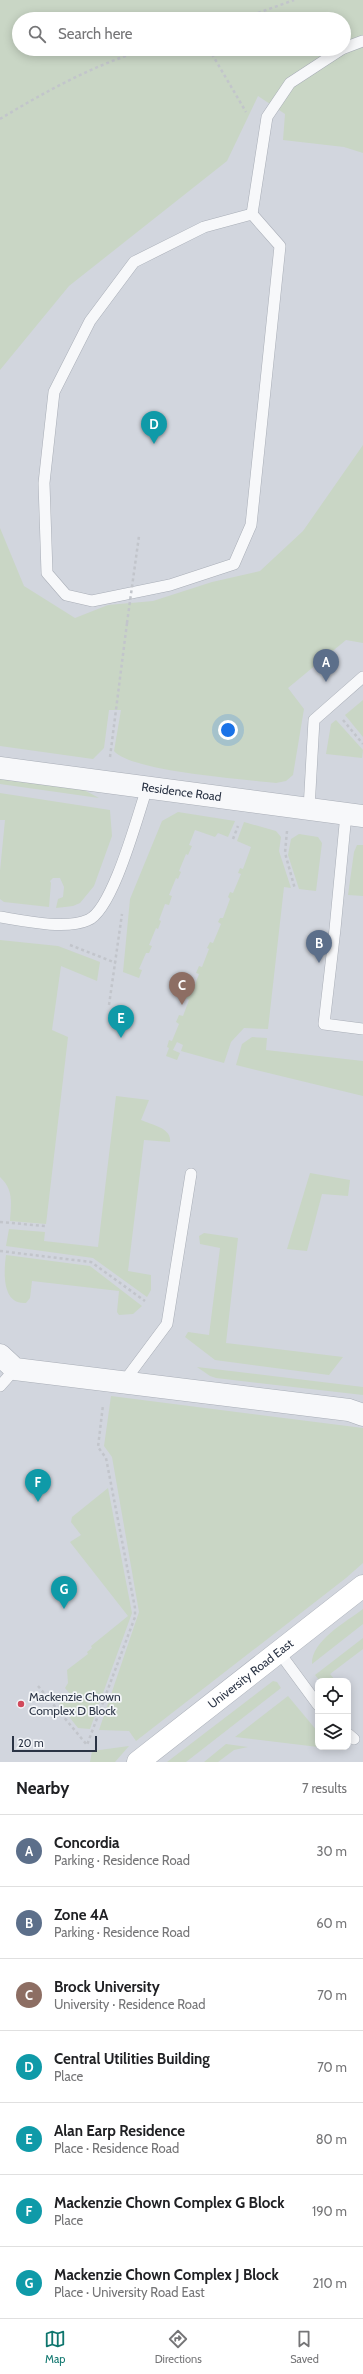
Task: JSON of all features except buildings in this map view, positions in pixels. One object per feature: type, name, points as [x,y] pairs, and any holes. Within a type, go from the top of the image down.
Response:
[{"type":"street","name":"Residence Road","points":[[0,768],[354,815]]},
{"type":"street","points":[[8,1362],[114,1382],[358,1411]]},
{"type":"street","name":"University Road East","points":[[138,1762],[363,1586]]},
{"type":"lane","points":[[351,45],[363,41]]},
{"type":"lane","points":[[252,214],[204,227],[134,262],[90,321],[54,392],[44,483],[47,573],[66,595],[92,601],[170,585],[234,564],[251,525],[280,246],[252,214],[267,117],[290,83],[331,56]]},
{"type":"lane","points":[[309,809],[314,720],[363,677]]},
{"type":"lane","points":[[0,917],[55,925],[89,920],[106,901],[128,846],[147,788]]},
{"type":"lane","points":[[354,815],[335,929],[324,1024],[363,1029]]},
{"type":"lane","points":[[114,1382],[167,1324],[191,1174]]},
{"type":"lane","points":[[0,1386],[8,1362]]},
{"type":"lane","points":[[279,1652],[315,1701]]},
{"type":"path","points":[[261,12],[294,0]]},
{"type":"path","points":[[0,118],[31,100],[123,56]]},
{"type":"path","points":[[213,56],[263,141]]},
{"type":"path","points":[[106,782],[139,536]]},
{"type":"path","points":[[340,717],[363,744]]},
{"type":"path","points":[[233,839],[239,822]]},
{"type":"path","points":[[288,823],[285,853],[295,889]]},
{"type":"path","points":[[109,1005],[123,911]]},
{"type":"path","points":[[64,943],[116,964]]},
{"type":"path","points":[[0,1222],[45,1226]]},
{"type":"path","points":[[0,1251],[91,1262],[145,1301]]},
{"type":"path","points":[[38,1686],[87,1744],[135,1618],[136,1608],[106,1458],[98,1447],[114,1382]]},
{"type":"shaded area","points":[[363,8],[363,1762],[0,1762],[0,330],[244,56],[351,56],[351,15]]},
{"type":"green space","points":[[0,0],[363,0],[363,153],[344,147],[283,140],[285,114],[258,96],[227,161],[69,286],[0,370]]},
{"type":"green space","points":[[363,445],[363,643],[346,640],[288,688],[304,709],[293,775],[286,781],[276,783],[216,777],[165,769],[125,758],[114,751],[121,710],[109,710],[104,748],[93,759],[0,746],[0,528],[24,586],[75,618],[108,605],[153,601],[212,582],[260,571],[303,531]]},
{"type":"green space","points":[[363,700],[363,737],[345,715]]},
{"type":"green space","points":[[336,720],[363,750],[362,758],[326,754],[331,724]]},
{"type":"green space","points":[[0,779],[84,790],[99,798],[0,784]]},
{"type":"green space","points":[[0,793],[110,810],[112,836],[94,886],[80,903],[73,906],[56,908],[58,899],[63,897],[64,887],[60,878],[53,878],[50,881],[49,907],[4,902],[0,899],[0,871],[5,820],[0,820]]},
{"type":"green space","points":[[178,812],[235,821],[228,837],[218,833],[215,837],[195,830],[189,845],[192,846],[188,855],[186,854],[179,871],[181,872],[178,879],[176,878],[169,895],[172,896],[169,905],[165,904],[159,920],[161,921],[158,929],[156,928],[149,945],[152,946],[149,953],[146,953],[139,969],[142,970],[139,978],[123,972],[130,899],[162,821]]},
{"type":"green space","points":[[244,822],[276,831],[281,837],[279,851],[291,888],[284,887],[268,1029],[244,1028],[231,1042],[224,1063],[181,1051],[183,1045],[177,1042],[173,1050],[180,1053],[177,1060],[166,1056],[169,1048],[167,1047],[169,1040],[172,1041],[179,1024],[176,1022],[179,1015],[183,1016],[189,1000],[185,998],[189,989],[193,990],[199,974],[196,973],[199,966],[202,967],[210,942],[213,943],[221,924],[218,922],[220,918],[223,918],[230,899],[228,897],[230,892],[233,893],[241,874],[238,873],[240,868],[243,869],[251,847],[237,841]]},
{"type":"green space","points":[[299,834],[318,837],[322,843],[316,891],[299,889],[288,855],[291,839]]},
{"type":"green space","points":[[357,845],[363,845],[363,896],[348,895],[354,852]]},
{"type":"green space","points":[[0,940],[58,946],[100,962],[97,981],[61,966],[52,1030],[68,1037],[46,1224],[10,1221],[10,1192],[0,1177]]},
{"type":"green space","points":[[252,1037],[267,1038],[266,1050],[363,1061],[363,1096],[236,1065],[242,1044]]},
{"type":"green space","points":[[116,1096],[149,1100],[141,1120],[165,1130],[170,1137],[170,1142],[144,1140],[128,1271],[151,1275],[151,1290],[147,1297],[93,1258],[6,1246],[9,1229],[45,1232],[44,1241],[98,1247]]},
{"type":"green space","points":[[310,1173],[350,1180],[348,1196],[322,1194],[307,1251],[287,1249]]},
{"type":"green space","points":[[204,1233],[238,1238],[226,1343],[343,1357],[329,1375],[215,1360],[185,1337],[188,1332],[209,1335],[220,1248],[200,1244],[199,1236]]},
{"type":"green space","points":[[6,1255],[90,1266],[142,1306],[133,1314],[119,1315],[117,1312],[119,1291],[32,1281],[30,1298],[26,1303],[18,1302],[8,1293],[5,1277]]},
{"type":"green space","points":[[197,1367],[363,1387],[363,1395],[216,1378],[210,1376]]},
{"type":"green space","points":[[111,1396],[363,1428],[363,1563],[346,1578],[136,1741],[129,1731],[99,1730],[139,1612],[112,1457],[104,1446]]},
{"type":"green space","points":[[108,1488],[132,1613],[90,1729],[78,1728],[59,1704],[70,1694],[65,1688],[68,1683],[67,1670],[88,1654],[87,1652],[92,1648],[91,1646],[128,1616],[70,1542],[81,1535],[71,1522],[72,1517]]},
{"type":"green space","points":[[363,1609],[363,1624],[312,1664],[313,1656],[323,1640],[339,1626]]},
{"type":"green space","points":[[363,1638],[363,1649],[330,1674],[333,1678],[318,1678],[315,1675]]},
{"type":"green space","points":[[273,1681],[277,1682],[281,1688],[186,1762],[167,1762]]},
{"type":"green space","points":[[288,1696],[315,1728],[315,1747],[235,1737]]},
{"type":"green space","points":[[226,1744],[248,1747],[234,1750],[218,1762],[204,1762]]},
{"type":"green space","points":[[129,1746],[115,1762],[90,1762],[92,1751]]},
{"type":"place","name":"Central Utilities Building","points":[[154,444]]},
{"type":"place","name":"Concordia","points":[[326,682]]},
{"type":"place","name":"Zone 4A","points":[[319,963]]},
{"type":"place","name":"Brock University","points":[[182,1005]]},
{"type":"place","name":"Alan Earp Residence","points":[[121,1038]]},
{"type":"place","name":"Mackenzie Chown Complex G Block","points":[[38,1502]]},
{"type":"place","name":"Mackenzie Chown Complex J Block","points":[[64,1609]]},
{"type":"place","name":"Mackenzie Chown Complex D Block","points":[[21,1704]]}]
